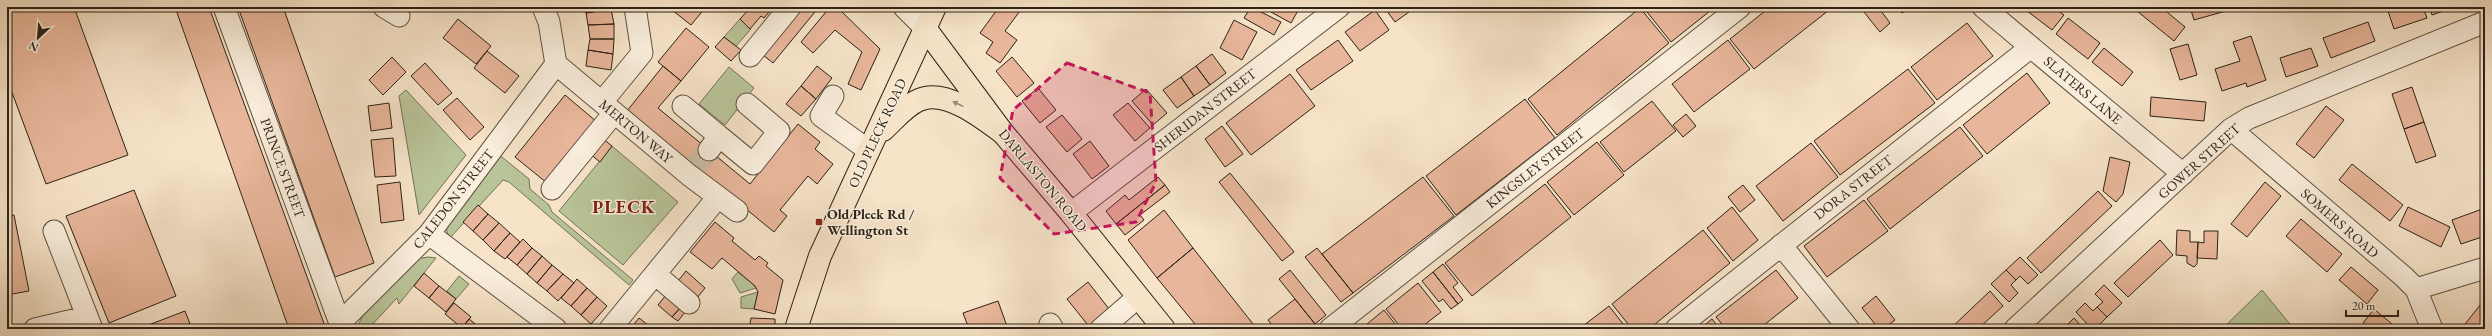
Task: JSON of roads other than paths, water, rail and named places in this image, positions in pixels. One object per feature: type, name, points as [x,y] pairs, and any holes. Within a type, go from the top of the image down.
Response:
[{"type":"main road","name":"OLD PLECK ROAD","points":[[796,329],[820,256],[935,7]]},
{"type":"main road","name":"DARLASTON ROAD","points":[[925,28],[1003,133],[1071,213],[1164,329]]},
{"type":"main road","points":[[871,144],[912,103],[920,99],[931,97],[956,102],[980,116],[1003,133]]},
{"type":"street","name":"PRINCE STREET","points":[[224,7],[341,326]]},
{"type":"street","points":[[543,7],[549,22],[556,64]]},
{"type":"street","points":[[552,189],[608,108],[642,53],[635,7]]},
{"type":"street","points":[[750,56],[790,7]]},
{"type":"street","points":[[904,7],[925,28]]},
{"type":"street","name":"SHERIDAN STREET","points":[[1071,213],[1339,7]]},
{"type":"street","name":"KINGSLEY STREET","points":[[1330,329],[1740,7]]},
{"type":"street","name":"SLATERS LANE","points":[[1985,8],[2183,174]]},
{"type":"street","name":"GOWER STREET","points":[[2015,329],[2231,129],[2249,118],[2485,22]]},
{"type":"street","name":"DORA STREET","points":[[1676,329],[2031,47]]},
{"type":"street","name":"CALEDON STREET","points":[[341,326],[429,234],[556,64]]},
{"type":"street","name":"MERTON WAY","points":[[556,64],[608,108],[692,171],[718,197],[737,211]]},
{"type":"street","points":[[832,96],[821,116],[871,144]]},
{"type":"street","points":[[683,106],[714,143],[753,164],[779,131],[747,104]]},
{"type":"street","name":"SOMERS ROAD","points":[[2231,129],[2416,289],[2432,329]]},
{"type":"street","points":[[610,329],[718,197]]},
{"type":"street","points":[[35,329],[89,323],[54,231]]},
{"type":"street","points":[[429,234],[556,329]]},
{"type":"street","points":[[1781,245],[1849,329]]},
{"type":"street","points":[[2416,289],[2485,268]]},
{"type":"street","points":[[655,274],[689,302]]},
{"type":"street","points":[[1102,329],[1138,297]]},
{"type":"tunnel","points":[[695,167],[709,150]]},
{"type":"place","name":"Old Pleck Rd / Wellington St","points":[[819,222]]},
{"type":"district","name":"PLECK","points":[[624,207]]}]
